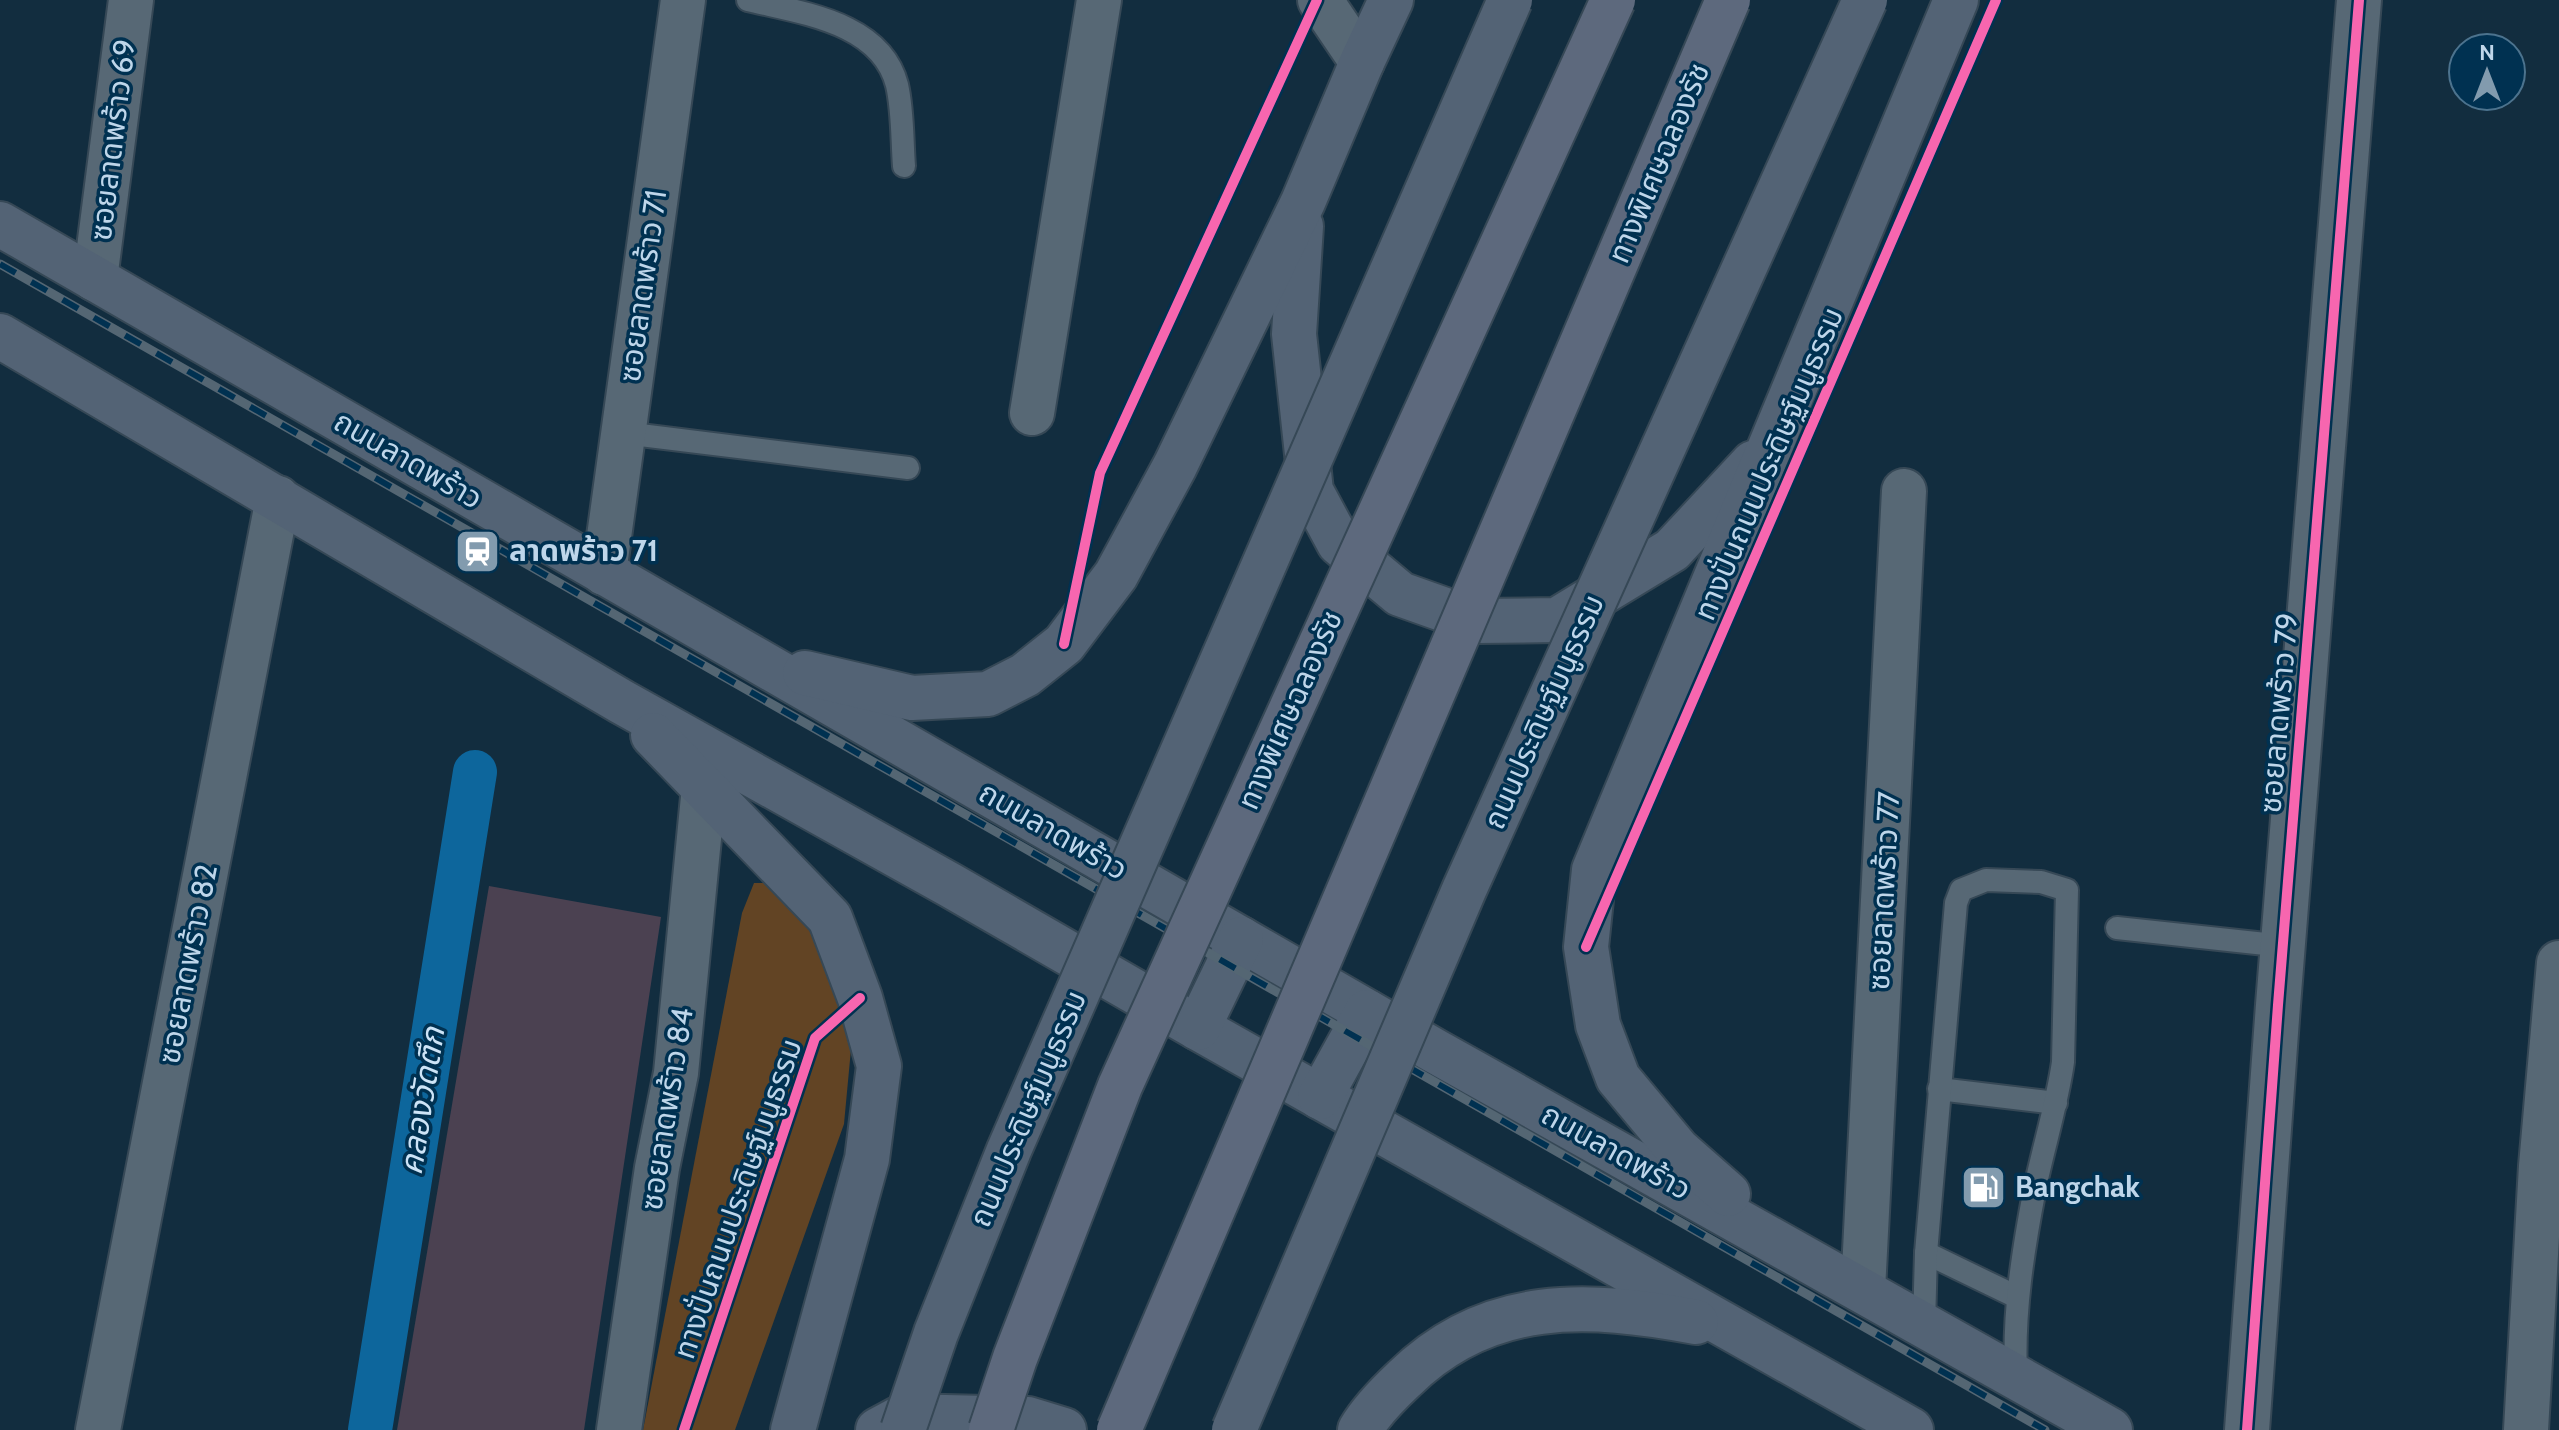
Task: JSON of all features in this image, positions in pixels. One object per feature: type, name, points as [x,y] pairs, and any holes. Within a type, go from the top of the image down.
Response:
[{"type":"highway","name":"ทางพิเศษฉลองรัช","points":[[991,1430],[1015,1358],[1120,1086],[1613,0]]},
{"type":"highway","name":"ทางพิเศษฉลองรัช","points":[[1119,1430],[1728,0]]},
{"type":"main road","points":[[701,628],[796,671],[912,698],[988,694],[1025,675],[1064,644],[1116,575],[1175,466],[1303,202],[1391,0]]},
{"type":"main road","name":"ถนนประดิษฐ์มนูธรรม","points":[[903,1430],[936,1333],[1009,1150],[1510,0]]},
{"type":"main road","name":"ถนนประดิษฐ์มนูธรรม","points":[[1234,1430],[1471,875],[1865,0]]},
{"type":"main road","points":[[1800,1256],[1678,1150],[1618,1078],[1598,1025],[1586,947],[1594,870],[1956,0]]},
{"type":"main road","points":[[1303,202],[1294,334],[1311,491],[1339,543],[1400,594],[1476,621],[1557,620],[1672,550],[1773,440]]},
{"type":"main road","name":"ถนนลาดพร้าว","points":[[0,224],[1367,1012],[2110,1430]]},
{"type":"main road","points":[[0,336],[622,702],[1730,1329],[1859,1416],[1911,1430]]},
{"type":"main road","points":[[622,702],[830,918],[860,998],[879,1066],[867,1159],[793,1430]]},
{"type":"main road","points":[[1198,1028],[1241,939]]},
{"type":"main road","points":[[1320,1097],[1367,1012]]},
{"type":"main road","points":[[1360,1430],[1386,1396],[1415,1368],[1444,1347],[1498,1320],[1552,1309],[1599,1308],[1644,1312],[1730,1329]]},
{"type":"main road","points":[[878,1430],[904,1416],[1028,1419],[1064,1430]]},
{"type":"street","name":"ซอยลาดพร้าว 69","points":[[95,279],[131,0]]},
{"type":"street","name":"ซอยลาดพร้าว 71","points":[[604,573],[683,0]]},
{"type":"street","points":[[1032,413],[1099,0]]},
{"type":"street","points":[[1320,0],[1362,62]]},
{"type":"street","name":"ซอยลาดพร้าว 79","points":[[2247,1430],[2359,0]]},
{"type":"street","name":"ซอยลาดพร้าว 77","points":[[1863,1290],[1904,491]]},
{"type":"street","name":"ซอยลาดพร้าว 82","points":[[98,1430],[278,498]]},
{"type":"street","name":"ซอยลาดพร้าว 84","points":[[619,1430],[657,1168],[676,1073],[704,787]]},
{"type":"street","points":[[2526,1430],[2541,1166],[2559,963]]},
{"type":"lane","points":[[748,0],[818,18],[857,33],[886,59],[897,85],[904,166]]},
{"type":"lane","points":[[624,433],[908,468]]},
{"type":"lane","points":[[1924,1324],[1926,1253],[1956,903],[1961,890],[1986,880],[2041,882],[2067,890],[2063,1062],[2035,1187],[2017,1297],[2014,1335],[2016,1376]]},
{"type":"lane","points":[[2117,928],[2284,946]]},
{"type":"lane","points":[[1939,1089],[2056,1103]]},
{"type":"lane","points":[[1926,1253],[2017,1297]]},
{"type":"shaded area","points":[[754,883],[771,883],[796,909],[827,959],[851,1049],[844,1124],[735,1430],[643,1430],[742,913]]},
{"type":"building","points":[[489,886],[661,917],[584,1430],[397,1430]]},
{"type":"waterway","name":"คลองวัดตึก","points":[[370,1430],[475,772]]},
{"type":"railway","points":[[0,264],[2045,1430]]},
{"type":"cycle path","points":[[1064,644],[1100,473],[1317,0]]},
{"type":"cycle path","name":"ทางปั่นถนนประดิษฐ์มนูธรรม","points":[[1586,947],[1996,0]]},
{"type":"cycle path","points":[[2247,1430],[2359,0]]},
{"type":"cycle path","name":"ทางปั่นถนนประดิษฐ์มนูธรรม","points":[[684,1430],[815,1038],[860,998]]},
{"type":"place","name":"ลาดพร้าว 71","points":[[478,551]]},
{"type":"place","name":"Bangchak","points":[[1984,1187]]}]
